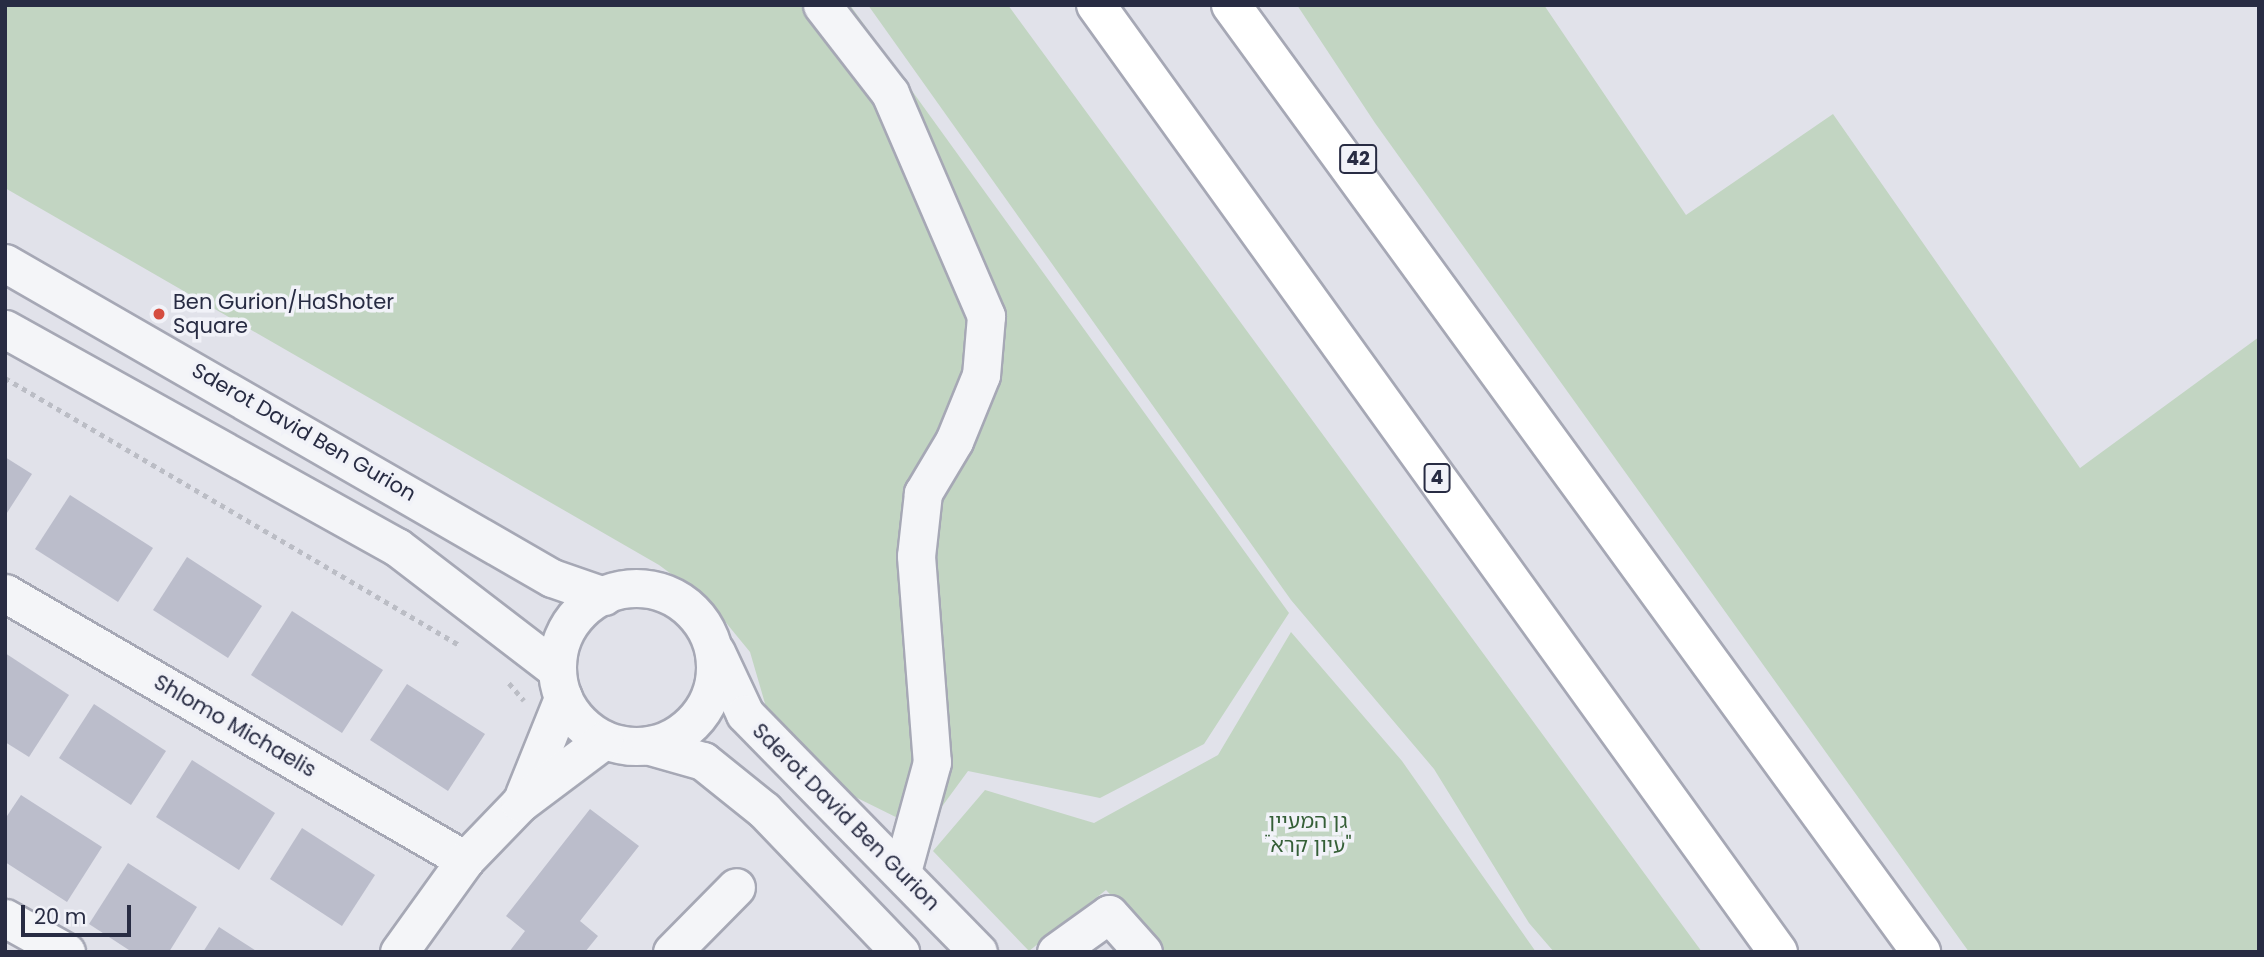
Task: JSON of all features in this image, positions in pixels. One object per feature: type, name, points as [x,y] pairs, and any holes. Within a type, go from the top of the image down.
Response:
[{"type":"highway","name":"4","points":[[1096,5],[1778,952]]},
{"type":"highway","points":[[1231,5],[1921,952]]},
{"type":"highway","name":"42","points":[[1260,5],[1456,313]]},
{"type":"street","points":[[822,5],[890,93],[986,316],[981,375],[954,441],[923,493],[916,556],[932,762],[902,872]]},
{"type":"street","name":"Sderot David Ben Gurion","points":[[5,263],[552,578],[604,596]]},
{"type":"street","points":[[5,329],[397,547],[560,683],[572,715],[604,740],[650,746],[703,761],[764,810],[900,952]]},
{"type":"street","points":[[520,803],[552,733],[565,630],[583,607],[604,596],[634,587],[661,592],[686,606],[709,636],[715,663],[709,700],[690,726],[650,746]]},
{"type":"street","name":"Shlomo Michaelis","points":[[5,593],[465,860]]},
{"type":"street","name":"Sderot David Ben Gurion","points":[[709,636],[745,714],[978,952]]},
{"type":"street","points":[[399,952],[465,860],[520,803],[604,740]]},
{"type":"street","points":[[671,952],[736,887]]},
{"type":"street","points":[[1056,952],[1109,914],[1143,952]]},
{"type":"street","points":[[5,918],[66,952]]},
{"type":"path","points":[[5,378],[471,652]]},
{"type":"path","points":[[503,676],[552,733]]},
{"type":"green space","points":[[5,5],[850,5],[1289,613],[1204,744],[1100,798],[968,771],[924,831],[831,785],[771,724],[750,652],[709,602],[659,565],[5,188]]},
{"type":"green space","points":[[868,5],[1008,5],[1702,952],[1554,952],[1529,923],[1434,769],[1291,600]]},
{"type":"green space","points":[[1297,5],[1544,5],[1686,215],[1833,114],[2080,468],[2259,337],[2259,952],[1969,952],[1375,123]]},
{"type":"green space","name":"גן המעיין \"עיון קרא\"","points":[[1291,632],[1402,761],[1536,952],[1165,952],[1106,890],[1029,951],[933,851],[985,790],[1094,823],[1218,755]]},
{"type":"building","points":[[5,457],[32,474],[5,516]]},
{"type":"building","points":[[70,495],[153,548],[118,602],[35,549]]},
{"type":"building","points":[[187,557],[262,606],[228,658],[153,610]]},
{"type":"building","points":[[292,611],[383,670],[342,733],[251,675]]},
{"type":"building","points":[[5,653],[69,695],[29,757],[5,742]]},
{"type":"building","points":[[407,684],[485,734],[448,791],[370,740]]},
{"type":"building","points":[[94,704],[166,751],[131,805],[59,758]]},
{"type":"building","points":[[192,760],[275,813],[239,870],[156,817]]},
{"type":"building","points":[[21,795],[102,847],[67,902],[5,862],[5,819]]},
{"type":"building","points":[[590,809],[639,846],[580,921],[598,936],[585,952],[509,952],[525,931],[506,916]]},
{"type":"building","points":[[302,828],[375,875],[342,926],[270,879]]},
{"type":"building","points":[[128,863],[197,907],[169,952],[132,952],[89,924]]},
{"type":"building","points":[[219,927],[258,952],[203,952]]},
{"type":"place","name":"Ben Gurion/HaShoter Square","points":[[159,314]]}]
